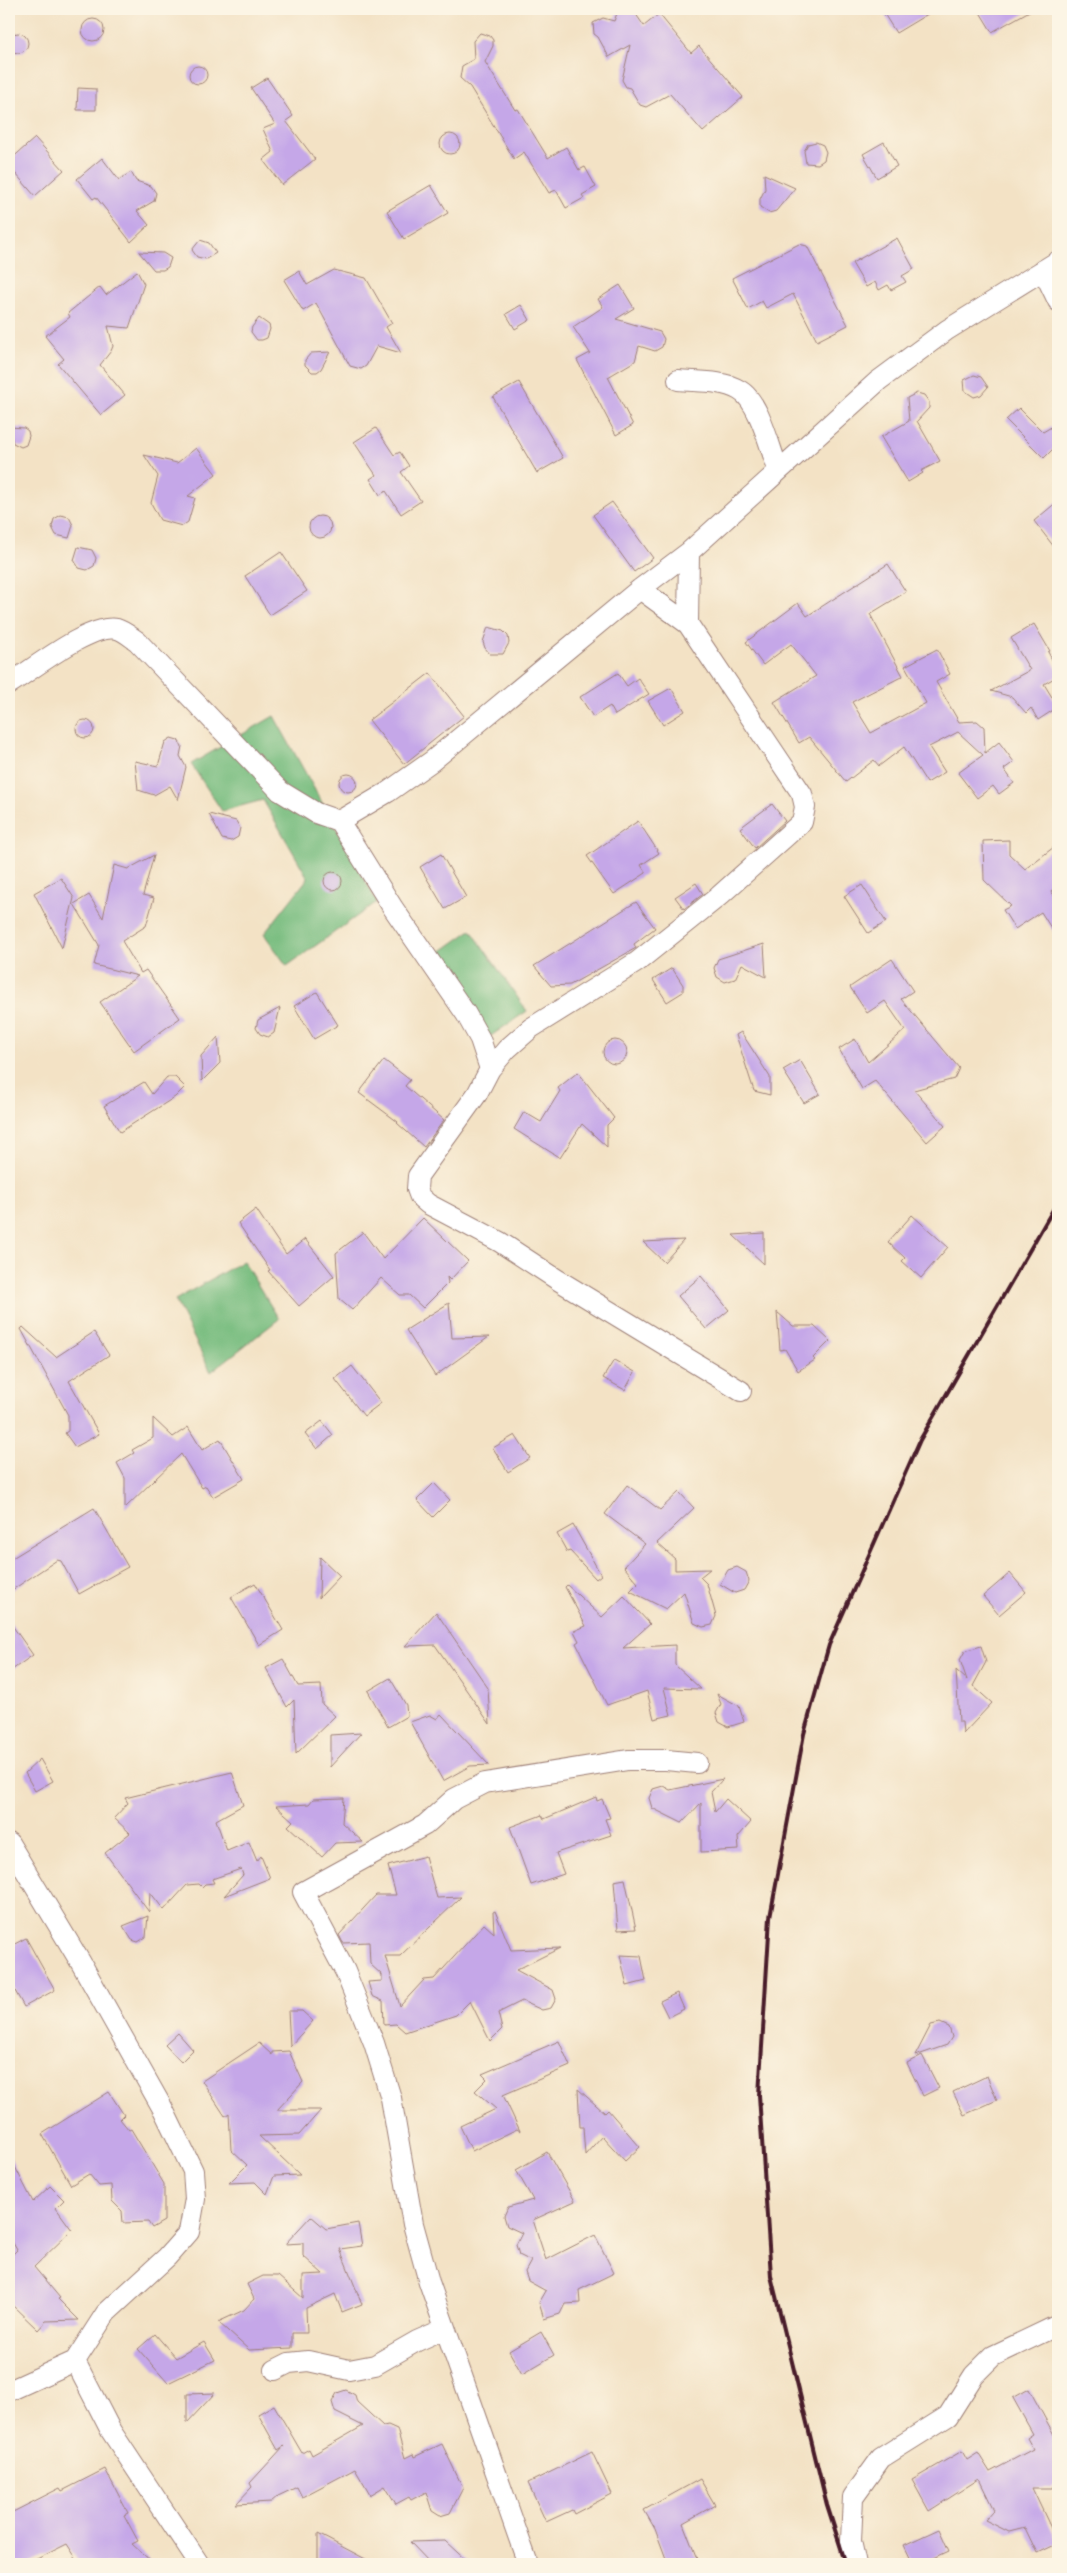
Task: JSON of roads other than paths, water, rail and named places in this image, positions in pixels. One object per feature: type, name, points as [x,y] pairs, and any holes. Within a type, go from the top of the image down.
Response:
[{"type":"street","points":[[339,821],[388,792],[432,761],[640,589],[689,552],[778,469],[878,381],[909,357],[1003,293],[1051,266],[1058,301]]},
{"type":"street","points":[[678,380],[729,386],[740,390],[750,401],[761,423],[778,469]]},
{"type":"street","points":[[688,624],[689,552]]},
{"type":"street","points":[[640,589],[688,624],[802,794],[805,807],[802,822],[718,896],[637,962],[531,1028],[490,1068],[477,1094],[418,1176],[417,1189],[420,1197],[438,1211],[500,1242],[558,1280],[741,1391]]},
{"type":"street","points":[[9,684],[75,642],[100,631],[117,629],[137,642],[280,791],[302,806],[339,821],[393,908],[466,1014],[480,1039],[490,1068]]},
{"type":"street","points":[[528,2564],[444,2329],[414,2224],[391,2098],[374,2043],[345,1971],[303,1892],[425,1825],[454,1799],[485,1783],[628,1760],[666,1760],[697,1764]]},
{"type":"street","points":[[9,1843],[81,1963],[159,2100],[193,2171],[195,2199],[189,2232],[167,2257],[106,2313],[75,2361],[9,2390]]},
{"type":"street","points":[[856,2564],[851,2540],[852,2497],[881,2458],[948,2416],[974,2375],[993,2356],[1058,2325]]},
{"type":"street","points":[[275,2370],[290,2363],[308,2361],[349,2370],[375,2365],[417,2341],[444,2329]]},
{"type":"street","points":[[75,2361],[111,2431],[199,2564]]},
{"type":"railway","points":[[846,2564],[827,2505],[771,2276],[759,2095],[770,1917],[804,1734],[829,1645],[920,1440],[1058,1201]]}]
